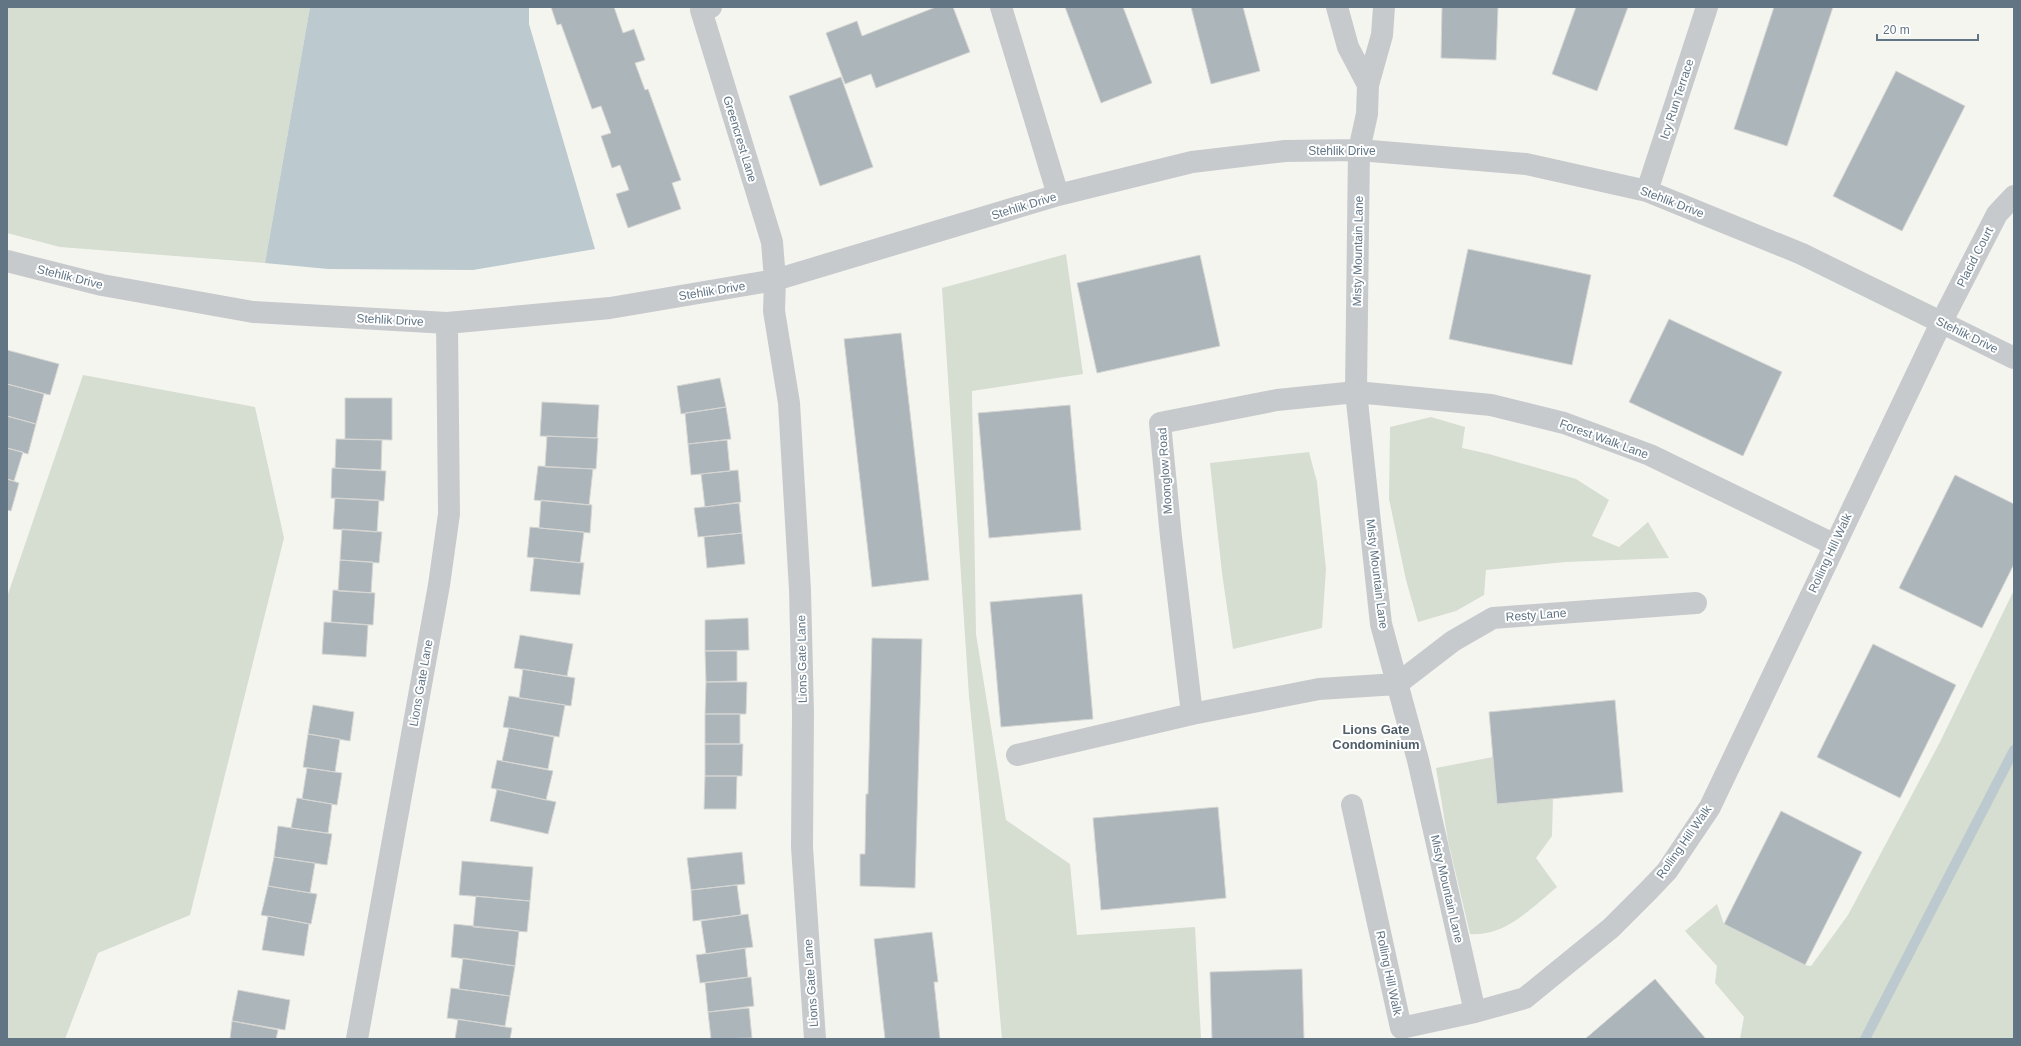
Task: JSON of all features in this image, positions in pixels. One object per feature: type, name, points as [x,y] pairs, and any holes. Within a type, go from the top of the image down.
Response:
[{"type":"street","name":"Greencrest Lane","points":[[711,7],[701,10],[772,242],[775,280]]},
{"type":"street","points":[[1002,7],[1058,196]]},
{"type":"street","points":[[1336,7],[1348,47],[1368,85]]},
{"type":"street","name":"Misty Mountain Lane","points":[[1384,7],[1382,35],[1368,85],[1366,114],[1359,150],[1356,392],[1381,624],[1418,760],[1475,1012]]},
{"type":"street","name":"Icy Run Terrace","points":[[1647,191],[1707,7]]},
{"type":"street","name":"Stehlik Drive","points":[[7,261],[102,285],[253,312],[447,323],[610,308],[775,280],[1058,196],[1192,162],[1285,151],[1359,150],[1526,164],[1647,191],[1802,254],[2014,358]]},
{"type":"street","name":"Placid Court","points":[[1941,323],[1997,214],[2014,196]]},
{"type":"street","name":"Lions Gate Lane","points":[[775,280],[774,311],[789,403],[799,575],[803,713],[802,847],[815,1039]]},
{"type":"street","name":"Lions Gate Lane","points":[[357,1039],[438,591],[449,514],[447,323]]},
{"type":"street","name":"Rolling Hill Walk","points":[[1352,805],[1402,1028],[1475,1012],[1525,998],[1611,928],[1667,871],[1710,807],[1941,323]]},
{"type":"street","name":"Forest Walk Lane","points":[[1356,392],[1491,405],[1564,423],[1650,455],[1835,545]]},
{"type":"street","name":"Moonglow Road","points":[[1192,714],[1170,537],[1160,424],[1277,400],[1356,392]]},
{"type":"street","name":"Resty Lane","points":[[1397,684],[1453,641],[1493,618],[1696,603]]},
{"type":"street","points":[[1017,755],[1192,714],[1319,689],[1397,684]]},
{"type":"shaded area","points":[[7,7],[310,7],[265,263],[60,247],[7,233]]},
{"type":"shaded area","points":[[310,7],[529,7],[529,24],[595,249],[473,270],[328,269],[265,263]]},
{"type":"shaded area","points":[[1066,254],[1083,374],[972,391],[976,634],[1006,820],[1070,864],[1077,935],[1195,927],[1201,1039],[1002,1039],[969,696],[942,288]]},
{"type":"shaded area","points":[[83,375],[255,407],[284,538],[190,915],[98,953],[65,1039],[7,1039],[7,597]]},
{"type":"shaded area","points":[[1431,417],[1465,427],[1462,448],[1489,454],[1576,479],[1609,500],[1592,536],[1619,547],[1648,522],[1669,558],[1565,562],[1486,570],[1484,595],[1456,611],[1418,622],[1406,580],[1389,499],[1390,427]]},
{"type":"shaded area","points":[[1309,452],[1317,482],[1326,569],[1322,628],[1233,649],[1222,573],[1210,463]]},
{"type":"shaded area","points":[[2014,590],[2014,1039],[1740,1039],[1744,1017],[1715,983],[1717,966],[1685,931],[1717,904],[1724,924],[1805,965],[1811,966],[1848,915],[1940,742]]},
{"type":"shaded area","points":[[1493,757],[1497,804],[1553,798],[1552,836],[1536,858],[1557,887],[1518,919],[1507,926],[1483,934],[1470,934],[1448,841],[1436,768]]},
{"type":"building","points":[[551,7],[614,7],[623,33],[634,29],[645,60],[635,63],[645,90],[648,89],[681,180],[672,183],[681,209],[628,228],[616,194],[629,190],[620,165],[612,168],[601,136],[611,133],[601,106],[592,109],[561,24],[557,25]]},
{"type":"building","points":[[936,7],[953,7],[970,52],[876,88],[871,74],[845,84],[826,33],[857,21],[862,36]]},
{"type":"building","points":[[1065,7],[1123,7],[1152,83],[1101,103]]},
{"type":"building","points":[[1191,7],[1243,7],[1260,71],[1211,84]]},
{"type":"building","points":[[1442,7],[1498,7],[1496,60],[1441,58]]},
{"type":"building","points":[[1576,7],[1628,7],[1597,91],[1552,74]]},
{"type":"building","points":[[1774,7],[1833,7],[1787,146],[1734,129]]},
{"type":"building","points":[[1896,71],[1965,106],[1902,231],[1833,196]]},
{"type":"building","points":[[841,77],[873,167],[820,186],[789,96]]},
{"type":"building","points":[[1468,249],[1591,275],[1572,365],[1449,339]]},
{"type":"building","points":[[1200,255],[1220,346],[1097,373],[1077,283]]},
{"type":"building","points":[[1669,319],[1782,372],[1743,456],[1629,402]]},
{"type":"building","points":[[901,333],[929,580],[872,587],[844,339]]},
{"type":"building","points":[[7,350],[59,364],[50,395],[7,384]]},
{"type":"building","points":[[720,378],[726,407],[681,414],[677,386]]},
{"type":"building","points":[[7,384],[44,394],[36,424],[7,416]]},
{"type":"building","points":[[345,398],[392,398],[392,440],[345,439]]},
{"type":"building","points":[[542,402],[599,405],[597,438],[540,436]]},
{"type":"building","points":[[1070,405],[1081,530],[989,538],[978,413]]},
{"type":"building","points":[[726,407],[731,439],[688,444],[685,413]]},
{"type":"building","points":[[7,416],[36,424],[28,454],[7,448]]},
{"type":"building","points":[[547,436],[598,438],[596,469],[545,467]]},
{"type":"building","points":[[336,439],[382,440],[381,470],[335,468]]},
{"type":"building","points":[[727,440],[730,471],[691,475],[688,444]]},
{"type":"building","points":[[7,448],[23,452],[14,481],[7,479]]},
{"type":"building","points":[[538,466],[593,469],[589,505],[534,500]]},
{"type":"building","points":[[332,468],[386,471],[384,501],[331,498]]},
{"type":"building","points":[[738,470],[741,502],[705,507],[701,474]]},
{"type":"building","points":[[1955,475],[2014,504],[2014,564],[1982,628],[1899,588]]},
{"type":"building","points":[[7,479],[19,483],[11,511],[7,510]]},
{"type":"building","points":[[335,498],[379,500],[377,532],[333,529]]},
{"type":"building","points":[[541,500],[592,505],[590,533],[539,528]]},
{"type":"building","points":[[739,503],[742,533],[698,537],[694,508]]},
{"type":"building","points":[[530,527],[584,532],[580,563],[527,557]]},
{"type":"building","points":[[342,529],[382,532],[379,563],[340,560]]},
{"type":"building","points":[[742,533],[745,564],[707,568],[704,537]]},
{"type":"building","points":[[534,558],[584,563],[580,595],[530,591]]},
{"type":"building","points":[[340,560],[373,562],[371,593],[338,591]]},
{"type":"building","points":[[333,590],[375,593],[373,625],[331,622]]},
{"type":"building","points":[[1082,594],[1093,719],[1001,727],[990,602]]},
{"type":"building","points":[[748,618],[749,650],[705,651],[705,620]]},
{"type":"building","points":[[324,622],[368,625],[366,657],[322,654]]},
{"type":"building","points":[[520,635],[573,644],[567,676],[514,668]]},
{"type":"building","points":[[872,638],[922,639],[915,888],[860,886],[860,854],[865,854],[866,794],[868,794]]},
{"type":"building","points":[[1873,644],[1956,685],[1900,798],[1817,757]]},
{"type":"building","points":[[705,651],[737,651],[737,681],[706,682]]},
{"type":"building","points":[[523,669],[575,678],[571,706],[519,698]]},
{"type":"building","points":[[706,682],[747,682],[746,714],[705,714]]},
{"type":"building","points":[[509,696],[565,705],[559,737],[503,727]]},
{"type":"building","points":[[1615,700],[1623,792],[1497,804],[1489,712]]},
{"type":"building","points":[[313,705],[354,712],[350,741],[308,734]]},
{"type":"building","points":[[705,714],[740,714],[740,744],[705,744]]},
{"type":"building","points":[[509,728],[554,737],[548,769],[502,761]]},
{"type":"building","points":[[308,734],[340,739],[335,772],[303,767]]},
{"type":"building","points":[[705,744],[743,744],[742,776],[705,776]]},
{"type":"building","points":[[497,760],[553,771],[546,800],[491,788]]},
{"type":"building","points":[[307,768],[342,773],[337,805],[302,799]]},
{"type":"building","points":[[705,776],[737,776],[736,809],[704,809]]},
{"type":"building","points":[[497,789],[556,802],[548,834],[490,821]]},
{"type":"building","points":[[297,798],[332,804],[328,833],[291,828]]},
{"type":"building","points":[[1218,807],[1226,898],[1101,910],[1093,818]]},
{"type":"building","points":[[1781,811],[1862,852],[1805,965],[1724,924]]},
{"type":"building","points":[[278,826],[332,834],[327,865],[274,857]]},
{"type":"building","points":[[742,852],[745,884],[691,890],[687,858]]},
{"type":"building","points":[[274,857],[315,863],[310,893],[268,886]]},
{"type":"building","points":[[462,861],[533,867],[530,901],[459,895]]},
{"type":"building","points":[[737,885],[741,915],[693,921],[691,890]]},
{"type":"building","points":[[268,886],[317,894],[311,924],[261,915]]},
{"type":"building","points":[[476,896],[530,901],[527,932],[473,927]]},
{"type":"building","points":[[748,914],[753,947],[706,954],[701,921]]},
{"type":"building","points":[[268,916],[309,924],[304,956],[262,950]]},
{"type":"building","points":[[454,924],[519,931],[515,966],[451,957]]},
{"type":"building","points":[[932,932],[938,982],[934,982],[940,1039],[885,1039],[874,939]]},
{"type":"building","points":[[745,948],[748,977],[700,983],[696,955]]},
{"type":"building","points":[[463,958],[515,966],[510,996],[459,989]]},
{"type":"building","points":[[1302,969],[1304,1039],[1212,1039],[1210,972]]},
{"type":"building","points":[[751,977],[754,1006],[708,1012],[705,983]]},
{"type":"building","points":[[1655,979],[1706,1039],[1585,1039]]},
{"type":"building","points":[[451,988],[510,996],[505,1026],[447,1018]]},
{"type":"building","points":[[238,990],[290,1000],[285,1030],[232,1021]]},
{"type":"building","points":[[749,1008],[752,1038],[711,1039],[708,1012]]},
{"type":"building","points":[[458,1019],[512,1028],[510,1039],[455,1039]]},
{"type":"building","points":[[232,1021],[278,1030],[276,1039],[230,1039]]},
{"type":"waterway","points":[[1865,1039],[2014,750]]},
{"type":"district","name":"Lions Gate Condominium","points":[[1376,736]]}]
